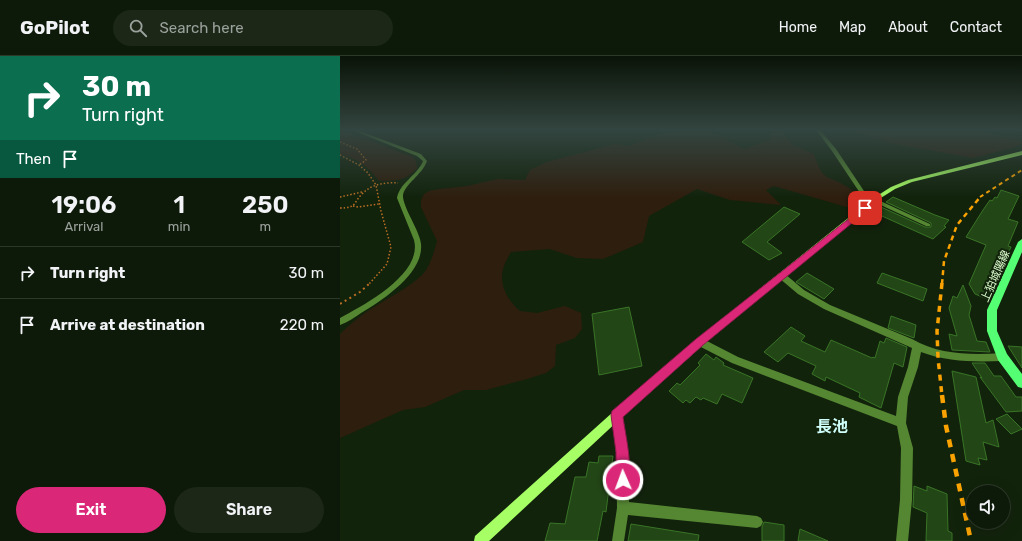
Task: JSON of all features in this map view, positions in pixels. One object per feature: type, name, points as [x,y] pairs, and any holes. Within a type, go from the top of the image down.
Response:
[{"type":"main road","name":"上狛城陽線","points":[[1021,246],[992,310],[992,331],[1002,357],[1022,384]]},
{"type":"street","points":[[836,153],[862,192],[874,200],[928,224]]},
{"type":"street","points":[[480,541],[617,415],[700,342],[874,200],[893,188],[910,182],[1022,153]]},
{"type":"street","points":[[782,276],[801,292],[827,308],[909,342],[917,348],[971,358],[1002,357]]},
{"type":"street","points":[[700,342],[735,360],[901,423]]},
{"type":"street","points":[[902,541],[906,500],[907,448],[901,423],[903,397],[913,367],[917,348]]},
{"type":"street","points":[[617,415],[622,452],[624,508],[618,541]]},
{"type":"street","points":[[624,508],[757,522]]},
{"type":"lane","points":[[340,322],[387,292],[410,269],[415,259],[418,244],[400,198],[400,194],[404,186],[421,170],[425,161],[419,155],[413,153]]},
{"type":"path","points":[[358,165],[366,160],[360,153]]},
{"type":"path","points":[[340,155],[358,165],[368,173],[376,185],[379,204],[391,247],[386,264],[375,278],[360,292],[340,304]]},
{"type":"path","points":[[340,208],[348,208],[357,203],[358,198],[364,192],[376,185],[399,183]]},
{"type":"path","points":[[340,196],[364,192]]},
{"type":"path","points":[[352,206],[358,207],[379,204]]},
{"type":"shaded area","points":[[340,153],[401,153],[413,157],[417,168],[404,178],[379,181],[371,171],[362,164],[340,154]]},
{"type":"shaded area","points":[[582,153],[811,153],[814,154],[817,164],[827,177],[850,189],[859,199],[850,208],[774,186],[766,190],[781,205],[730,200],[697,189],[649,216],[643,242],[603,259],[577,258],[550,249],[511,252],[506,260],[502,281],[508,298],[520,311],[537,313],[565,306],[581,313],[582,329],[575,338],[556,345],[555,366],[546,373],[527,379],[486,390],[464,390],[425,407],[403,410],[340,438],[340,334],[371,309],[410,285],[422,275],[427,268],[437,241],[421,207],[421,200],[424,194],[429,191],[467,186],[498,179],[525,180],[530,170],[547,162]]},
{"type":"shaded area","points":[[944,153],[993,153],[973,158]]},
{"type":"building","points":[[1001,190],[1019,196],[1008,219],[1018,222],[1008,246],[1011,247],[1006,258],[1005,257],[987,299],[975,294],[969,284],[986,245],[966,237],[990,200],[992,201],[995,197],[997,198]]},
{"type":"building","points":[[893,197],[949,220],[944,226],[946,227],[933,239],[873,212],[881,207],[925,227],[931,227],[931,223],[886,202]]},
{"type":"building","points":[[784,207],[800,214],[767,242],[782,253],[769,260],[742,242]]},
{"type":"building","points":[[807,273],[834,289],[824,299],[796,282]]},
{"type":"building","points":[[882,273],[927,289],[923,301],[877,283]]},
{"type":"building","points":[[963,285],[971,306],[969,315],[977,341],[986,342],[990,352],[952,350],[949,334],[957,336],[949,308],[953,296],[957,298]]},
{"type":"building","points":[[629,307],[642,366],[599,375],[592,314]]},
{"type":"building","points":[[891,316],[916,325],[914,338],[888,328]]},
{"type":"building","points":[[791,327],[805,336],[801,341],[825,352],[831,340],[872,358],[875,358],[880,341],[884,343],[886,338],[907,347],[903,367],[894,363],[881,408],[859,397],[860,393],[826,377],[825,381],[812,374],[816,366],[788,353],[778,362],[764,352]]},
{"type":"building","points":[[1008,346],[1022,347],[1022,368]]},
{"type":"building","points":[[706,354],[714,360],[716,357],[724,363],[723,365],[753,378],[742,403],[722,394],[717,404],[703,398],[701,400],[696,397],[690,403],[686,400],[683,403],[669,391],[677,383],[680,385],[700,365],[698,363]]},
{"type":"building","points":[[972,363],[985,363],[994,376],[1001,376],[1016,397],[1022,397],[1022,411],[1006,412],[980,377],[982,378]]},
{"type":"building","points":[[952,371],[976,377],[986,423],[993,420],[999,447],[983,442],[987,460],[978,458],[980,465],[966,461]]},
{"type":"building","points":[[1007,414],[1022,429],[1011,434],[996,419]]},
{"type":"building","points":[[599,456],[613,456],[606,512],[603,511],[597,541],[545,541],[550,523],[565,524],[575,477],[586,477],[589,462],[598,463]]},
{"type":"building","points":[[914,486],[927,491],[927,486],[947,494],[948,531],[952,533],[952,541],[926,541],[927,513],[913,507]]},
{"type":"building","points":[[764,522],[784,525],[784,541],[762,541],[762,527]]},
{"type":"building","points":[[631,524],[699,535],[698,541],[628,541]]},
{"type":"building","points":[[800,529],[828,541],[798,541]]},
{"type":"railway","points":[[980,197],[1022,170]]},
{"type":"railway","points":[[942,284],[944,261],[957,225],[980,197]]},
{"type":"railway","points":[[942,283],[937,331],[942,396]]},
{"type":"railway","points":[[942,395],[946,426],[971,541]]},
{"type":"district","name":"長池","points":[[832,426]]},
{"type":"route","points":[[623,480],[622,452],[617,415],[700,342],[865,208]]}]
